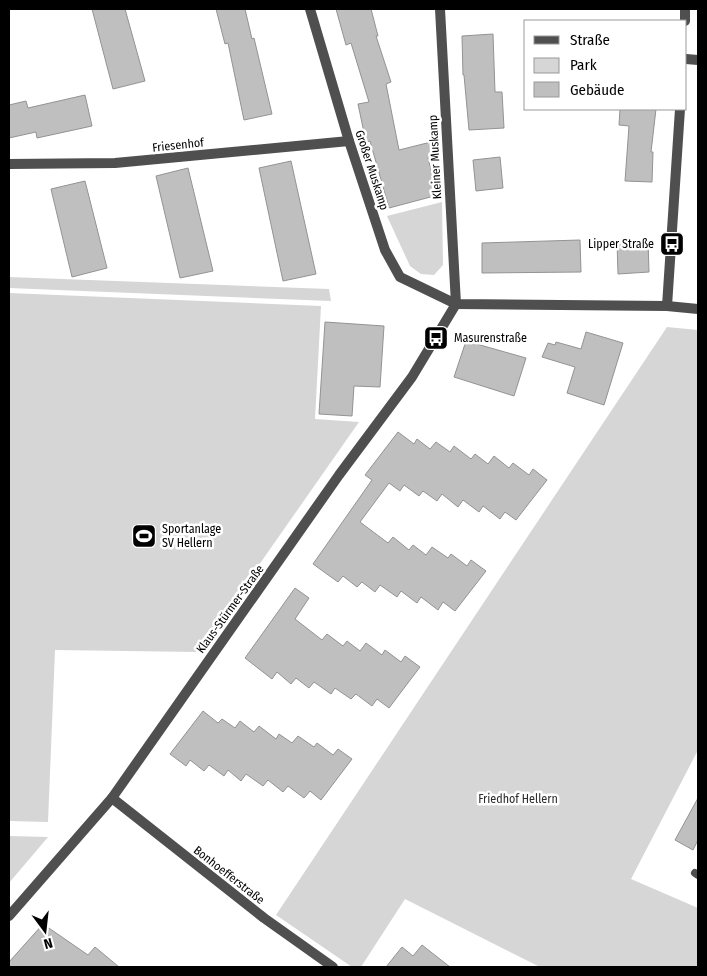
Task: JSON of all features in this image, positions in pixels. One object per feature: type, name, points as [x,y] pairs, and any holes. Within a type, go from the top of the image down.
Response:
[{"type":"street","name":"Großer Muskamp","points":[[310,9],[349,141],[385,250],[400,277],[456,304]]},
{"type":"street","name":"Kleiner Muskamp","points":[[440,9],[456,304]]},
{"type":"street","points":[[667,306],[680,110]]},
{"type":"street","name":"Friesenhof","points":[[9,164],[115,164],[349,141]]},
{"type":"street","points":[[456,304],[667,306],[698,309]]},
{"type":"street","name":"Klaus-Stürmer-Straße","points":[[9,916],[112,798],[340,475],[412,377],[456,304]]},
{"type":"street","name":"Bonhoefferstraße","points":[[112,798],[264,918],[333,967]]},
{"type":"green space","points":[[442,202],[443,265],[434,275],[421,274],[410,266],[387,216]]},
{"type":"green space","points":[[9,277],[329,289],[331,301],[9,288]]},
{"type":"green space","name":"Sportanlage SV Hellern","points":[[9,293],[321,306],[315,419],[359,422],[198,652],[55,650],[48,822],[9,821]]},
{"type":"green space","name":"Friedhof Hellern","points":[[667,327],[698,330],[698,750],[631,879],[698,908],[698,967],[540,967],[405,899],[361,967],[352,967],[276,915]]},
{"type":"green space","points":[[9,836],[48,837],[9,883]]},
{"type":"building","points":[[92,9],[125,9],[145,81],[113,89]]},
{"type":"building","points":[[216,9],[245,9],[272,114],[244,120],[228,43],[225,44]]},
{"type":"building","points":[[336,9],[371,9],[378,36],[376,36],[391,82],[386,84],[399,150],[431,142],[435,157],[428,158],[438,195],[389,208],[370,141],[366,142],[358,104],[369,102],[351,43],[346,45]]},
{"type":"building","points":[[493,34],[495,92],[502,92],[504,128],[469,130],[463,75],[462,36]]},
{"type":"building","points":[[85,95],[92,126],[37,138],[36,132],[9,138],[9,105],[26,101],[28,108]]},
{"type":"building","points":[[620,110],[656,110],[651,152],[653,152],[652,182],[625,181],[629,126],[619,125]]},
{"type":"building","points":[[500,157],[503,188],[476,191],[473,160]]},
{"type":"building","points":[[291,161],[316,274],[283,281],[259,168]]},
{"type":"building","points":[[188,168],[213,271],[180,278],[156,176]]},
{"type":"building","points":[[85,181],[107,268],[72,277],[51,189]]},
{"type":"building","points":[[580,240],[581,272],[482,273],[482,243]]},
{"type":"building","points":[[648,240],[649,272],[618,274],[617,242]]},
{"type":"building","points":[[325,322],[384,326],[380,387],[354,386],[352,416],[319,414]]},
{"type":"building","points":[[586,332],[623,343],[604,405],[567,393],[575,367],[542,357],[548,343],[555,345],[556,342],[581,349]]},
{"type":"building","points":[[466,341],[526,358],[514,396],[454,377]]},
{"type":"building","points":[[398,432],[414,444],[417,439],[430,449],[436,442],[450,452],[454,446],[471,459],[475,454],[488,464],[494,456],[509,468],[513,463],[529,475],[533,469],[547,480],[516,520],[505,512],[500,519],[483,506],[479,512],[463,500],[458,507],[442,494],[437,501],[423,491],[419,496],[404,485],[400,491],[389,483],[360,522],[388,543],[393,537],[409,550],[413,545],[426,555],[432,547],[448,558],[451,554],[467,566],[471,560],[486,571],[455,611],[443,602],[438,610],[421,597],[417,603],[401,591],[397,597],[380,585],[375,592],[362,582],[357,587],[343,576],[338,582],[313,564],[372,480],[365,475]]},
{"type":"building","points":[[295,588],[309,598],[295,619],[322,640],[327,634],[343,646],[347,641],[360,651],[366,643],[382,655],[385,650],[401,662],[405,656],[420,667],[389,708],[377,699],[372,706],[356,694],[351,699],[335,688],[331,694],[314,682],[309,688],[296,678],[291,684],[277,672],[272,679],[245,658]]},
{"type":"building","points":[[203,711],[218,723],[222,719],[235,728],[240,721],[254,732],[259,726],[276,739],[279,734],[292,743],[298,736],[314,747],[317,743],[333,755],[338,749],[352,759],[321,800],[310,791],[304,798],[288,786],[283,792],[268,780],[263,786],[246,774],[241,781],[228,770],[224,776],[209,765],[204,771],[190,760],[186,766],[170,754]]},
{"type":"building","points":[[698,798],[698,840],[693,850],[675,840]]},
{"type":"building","points":[[43,924],[88,955],[95,947],[119,967],[9,967],[9,962]]},
{"type":"building","points":[[422,945],[450,967],[386,967],[402,947],[413,956]]},
{"type":"place","name":"Lipper Straße","points":[[672,244]]},
{"type":"place","name":"Masurenstraße","points":[[436,338]]},
{"type":"place","name":"Sportanlage SV Hellern","points":[[144,536]]}]
